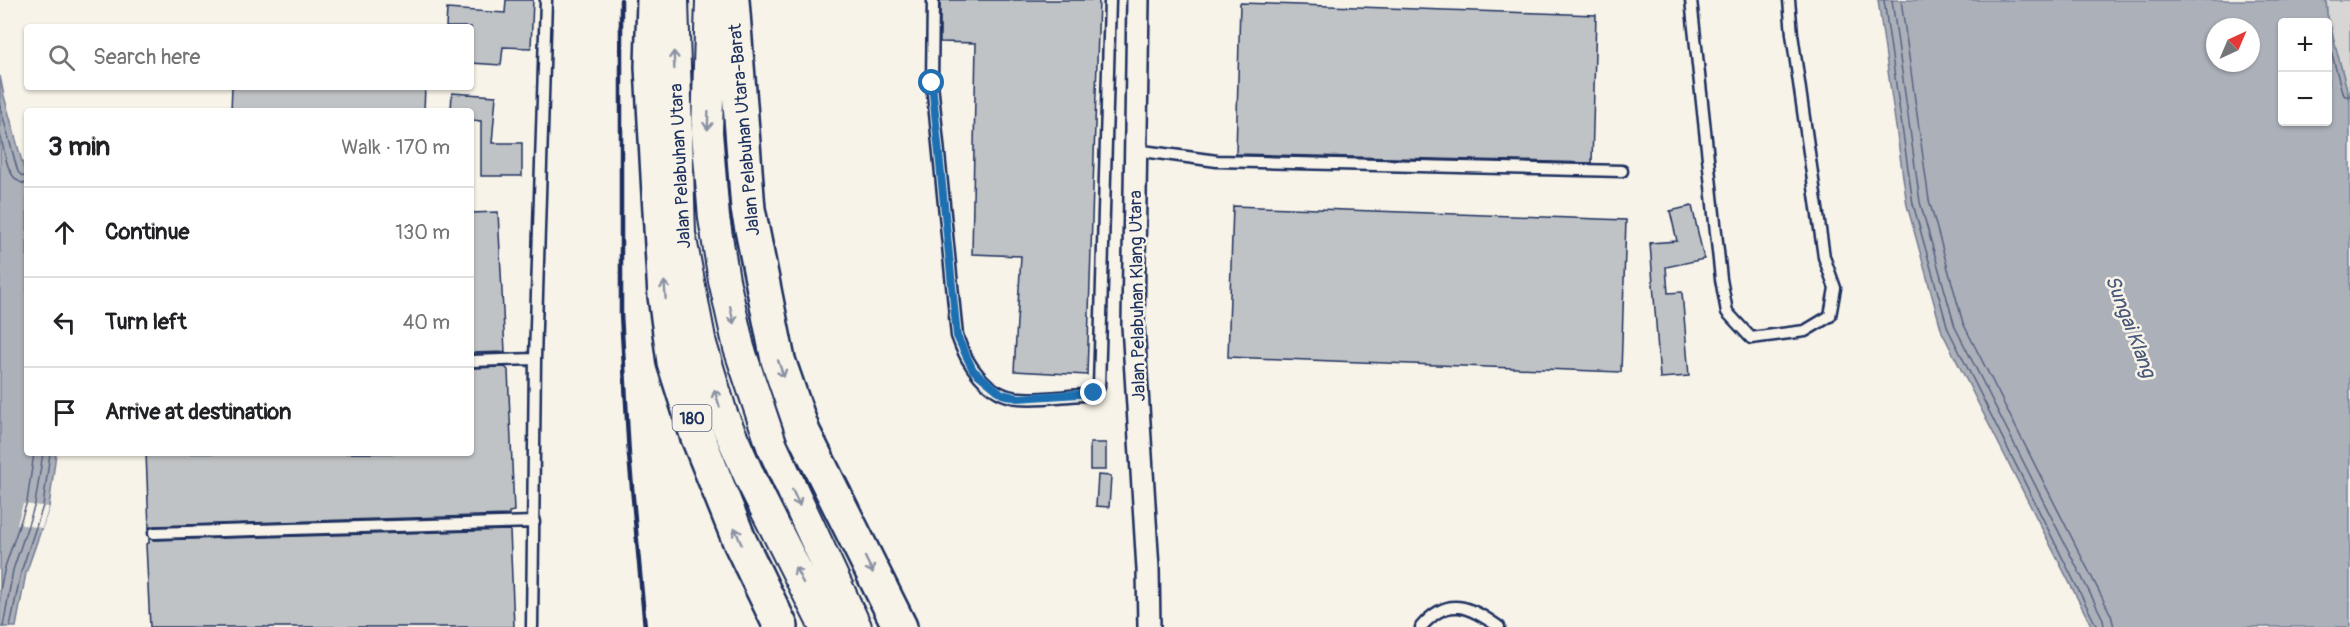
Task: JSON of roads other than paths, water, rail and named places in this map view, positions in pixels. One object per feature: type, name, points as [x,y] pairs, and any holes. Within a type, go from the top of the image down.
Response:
[{"type":"main road","name":"180","points":[[654,0],[652,67],[659,194],[665,296],[674,362],[697,435],[740,542],[781,627]]},
{"type":"main road","name":"Jalan Pelabuhan Utara","points":[[673,0],[680,234],[701,344],[722,414],[747,471],[847,624]]},
{"type":"main road","name":"Jalan Pelabuhan Utara","points":[[711,0],[707,132],[714,218],[724,280],[739,348],[772,446],[847,624]]},
{"type":"main road","name":"Jalan Pelabuhan Utara-Barat","points":[[732,0],[748,209],[777,360],[803,432],[900,627]]},
{"type":"street","name":"Jalan Pelabuhan Klang Utara","points":[[1138,0],[1133,325],[1148,569],[1149,627]]},
{"type":"lane","points":[[532,627],[535,359],[546,0]]},
{"type":"lane","points":[[933,0],[932,83],[957,336],[973,370],[1002,394],[1018,398],[1084,395],[1094,393],[1099,387],[1110,0]]},
{"type":"lane","points":[[1691,0],[1720,268],[1727,312],[1751,338],[1805,331],[1830,316],[1835,288],[1824,257],[1789,0]]},
{"type":"lane","points":[[1135,150],[1217,161],[1622,171]]},
{"type":"lane","points":[[474,361],[535,359]]},
{"type":"lane","points":[[154,533],[534,522]]},
{"type":"lane","points":[[1421,627],[1432,615],[1446,607],[1474,610],[1499,627]]},
{"type":"water","name":"Sungai Klang","points":[[1878,0],[2326,0],[2328,18],[2278,18],[2278,126],[2332,126],[2332,33],[2350,101],[2350,627],[2092,627],[1942,332],[1907,205]]},
{"type":"water","points":[[0,76],[24,169],[24,456],[56,456],[49,507],[26,573],[16,627],[0,627]]},
{"type":"railway","points":[[621,0],[621,314],[629,455],[645,627]]}]
